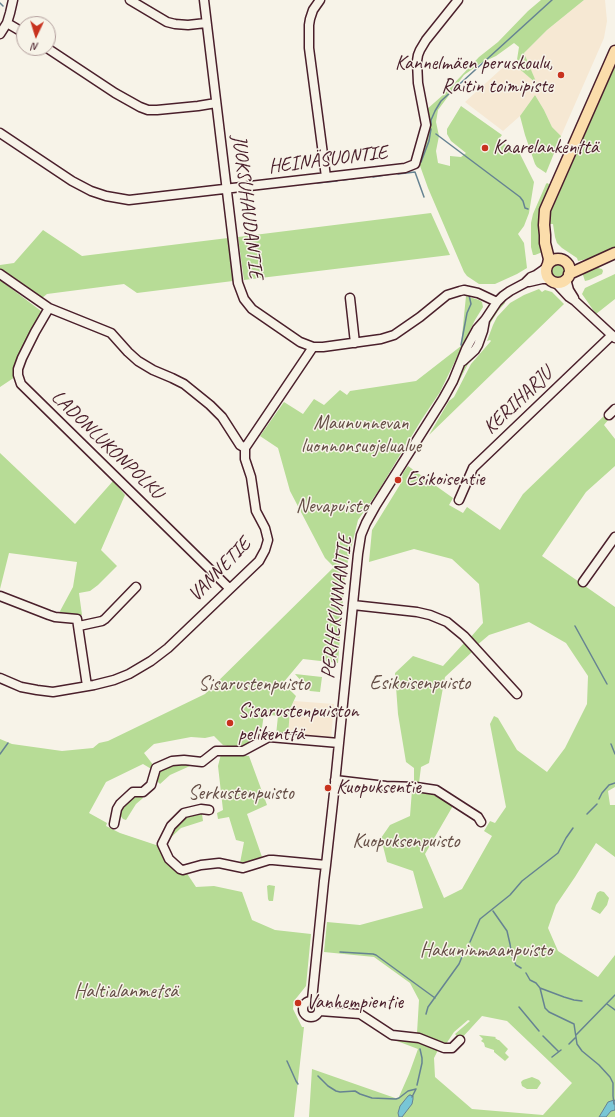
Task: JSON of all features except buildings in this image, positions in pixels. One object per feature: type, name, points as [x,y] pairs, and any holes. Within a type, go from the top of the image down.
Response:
[{"type":"main road","points":[[615,51],[546,210],[544,225],[545,243],[549,259],[546,274],[552,280],[562,282],[567,277],[592,263],[615,253]]},
{"type":"main road","points":[[545,235],[569,269],[567,277]]},
{"type":"main road","points":[[547,266],[554,259],[572,263],[592,263]]},
{"type":"street","points":[[0,34],[7,23],[12,0]]},
{"type":"street","points":[[130,0],[167,22],[188,25],[206,23]]},
{"type":"street","name":"JUOKSUHAUDANTIE","points":[[204,0],[238,283],[244,298],[252,309],[300,342],[313,347],[323,347],[381,340],[398,333],[447,295],[455,292],[464,290],[472,291],[497,302]]},
{"type":"street","points":[[320,0],[312,10],[309,25],[310,48],[326,177]]},
{"type":"street","name":"HEINÄSUONTIE","points":[[0,133],[72,181],[91,191],[106,196],[129,200],[405,168],[415,164],[426,125],[418,83],[418,55],[426,40],[458,0]]},
{"type":"street","points":[[7,23],[16,28]]},
{"type":"street","points":[[56,54],[111,91],[140,108],[157,110],[216,103]]},
{"type":"street","name":"PERHEKUNNANTIE","points":[[525,283],[547,266]]},
{"type":"street","points":[[0,274],[49,308],[111,333],[138,361],[153,370],[184,384],[222,417],[230,427],[240,445],[245,448],[313,347]]},
{"type":"street","points":[[567,277],[569,290],[575,301]]},
{"type":"street","name":"PERHEKUNNANTIE","points":[[320,1011],[315,1017],[309,1018],[303,1011],[307,1002],[312,1000],[358,548],[361,535],[366,523],[399,467],[443,399],[477,329],[497,302],[510,291],[525,283],[542,279],[552,280]]},
{"type":"street","points":[[552,280],[613,336]]},
{"type":"street","points":[[350,298],[355,343]]},
{"type":"street","name":"LADONLUKONPOLKU","points":[[49,308],[22,358],[18,369],[20,384],[229,588]]},
{"type":"street","name":"KERIHARJU","points":[[459,500],[473,468],[613,336]]},
{"type":"street","name":"VANNETIE","points":[[0,678],[21,687],[45,691],[60,691],[88,686],[114,680],[141,668],[168,648],[229,588],[259,561],[265,550],[268,540],[265,528],[256,511],[251,477],[245,459],[245,448]]},
{"type":"street","points":[[583,582],[615,536]]},
{"type":"street","points":[[79,626],[105,619],[136,587]]},
{"type":"street","points":[[0,596],[55,617],[75,618],[78,620],[88,686]]},
{"type":"street","points":[[353,605],[430,614],[447,622],[464,636],[517,694]]},
{"type":"street","points":[[114,824],[117,809],[120,804],[133,792],[143,792],[151,785],[156,768],[172,761],[184,760],[202,762],[216,751],[244,752],[269,737],[338,743]]},
{"type":"street","points":[[335,780],[386,786],[416,786],[436,790],[478,817],[481,822]]},
{"type":"street","points":[[209,810],[201,809],[184,813],[171,826],[162,844],[169,859],[180,869],[183,870],[200,865],[219,863],[243,868],[269,860],[326,866]]},
{"type":"street","points":[[312,1000],[318,1004],[320,1011],[360,1014],[392,1035],[419,1038],[444,1048],[452,1048],[460,1040]]},
{"type":"shaded area","name":"Kannelmäen peruskoulu, Raitin toimipiste","points":[[584,0],[605,0],[607,21],[604,38],[561,136],[552,127],[535,95],[520,116],[503,131],[465,102],[510,61],[536,83],[524,53],[547,30]]},
{"type":"shaded area","points":[[294,701],[334,704],[331,740],[288,736],[290,709]]},
{"type":"green space","points":[[541,0],[584,0],[547,30],[524,53],[537,84],[516,66],[519,47],[514,43],[496,56],[481,63],[464,75],[438,110],[436,122],[439,136],[436,151],[438,163],[450,166],[450,156],[461,157],[466,153],[451,141],[447,134],[447,129],[461,106],[502,135],[499,139],[520,154],[534,182],[529,213],[524,226],[518,234],[524,243],[527,268],[495,284],[479,284],[467,276],[464,272],[428,188],[419,163],[426,110],[443,95],[479,57],[498,42],[528,11]]},
{"type":"green space","points":[[615,66],[615,250],[601,256],[578,261],[577,258],[557,243],[553,224],[550,224],[549,216]]},
{"type":"green space","points":[[535,95],[552,127],[561,136],[546,173],[535,164],[520,116]]},
{"type":"green space","points":[[547,183],[553,186],[539,224],[539,234],[545,251],[533,255],[531,247],[531,223],[533,214]]},
{"type":"green space","points":[[431,213],[450,255],[244,280],[238,237]]},
{"type":"green space","points":[[43,230],[82,256],[228,238],[233,281],[137,293],[124,284],[47,294],[42,298],[0,269],[0,265],[14,263]]},
{"type":"green space","points":[[558,262],[565,267],[566,270],[561,277],[558,278],[551,273],[550,270],[555,263]]},
{"type":"green space","points":[[597,267],[602,269],[602,274],[585,281],[582,272]]},
{"type":"green space","points":[[615,274],[615,299],[596,314],[582,294],[585,288]]},
{"type":"green space","points":[[0,280],[45,314],[18,375],[0,387]]},
{"type":"green space","points":[[539,289],[542,292],[545,290],[552,292],[564,304],[429,435],[449,401],[454,397],[471,364],[491,341],[487,341],[497,317],[510,303]]},
{"type":"green space","name":"Haltialanmetsä","points":[[466,296],[479,300],[482,302],[483,307],[475,320],[440,392],[379,490],[358,520],[345,573],[338,663],[303,659],[283,683],[296,696],[290,709],[288,736],[276,735],[278,716],[264,714],[261,734],[254,741],[241,747],[223,745],[214,736],[205,738],[191,737],[154,744],[144,753],[154,766],[153,770],[143,764],[106,782],[89,813],[107,823],[106,826],[120,833],[159,846],[167,861],[181,874],[186,872],[196,887],[214,886],[242,892],[252,920],[275,930],[311,934],[306,986],[294,1001],[293,1009],[302,1027],[304,1027],[294,1117],[0,1117],[0,739],[12,744],[62,751],[93,748],[99,743],[108,741],[205,694],[334,567],[325,558],[290,491],[278,448],[260,436],[284,402],[303,414],[314,399],[324,405],[340,390],[347,395],[350,391],[416,381],[461,346]]},
{"type":"green space","points":[[504,301],[505,303],[491,322],[481,348],[469,362],[457,385],[449,394],[487,323],[497,308]]},
{"type":"green space","name":"Hakuninmaanpuisto","points":[[605,415],[609,419],[604,425],[615,439],[615,466],[586,492],[542,556],[615,607],[615,787],[608,791],[610,805],[615,805],[615,857],[596,843],[556,905],[548,928],[558,951],[598,977],[615,955],[615,1117],[309,1117],[312,1069],[398,1099],[418,1049],[397,1041],[398,1037],[413,1038],[439,1048],[434,1058],[435,1077],[472,1109],[543,1115],[572,1083],[507,1021],[482,1016],[460,1040],[455,1034],[470,1021],[468,1020],[454,1032],[446,1044],[417,1033],[419,1000],[410,983],[374,957],[324,952],[327,922],[360,925],[423,908],[413,871],[387,862],[381,838],[390,825],[410,816],[412,790],[436,794],[454,804],[425,854],[444,898],[462,889],[492,836],[484,831],[490,821],[495,823],[506,807],[490,724],[494,716],[498,718],[517,750],[547,772],[565,748],[587,704],[588,676],[566,643],[529,622],[489,635],[476,646],[470,638],[483,623],[479,584],[452,559],[414,549],[369,562],[372,530],[401,483],[403,473],[408,466],[453,498],[449,505],[463,513],[467,507],[500,530],[523,494]]},
{"type":"green space","points":[[0,453],[75,524],[113,481],[125,495],[101,550],[117,566],[90,591],[79,593],[82,615],[59,613],[73,587],[77,562],[9,553],[0,589]]},
{"type":"green space","name":"Esikoisenpuisto","points":[[464,643],[472,652],[445,677],[429,763],[421,767],[419,783],[414,783],[414,768],[406,762],[398,714],[395,673],[413,656],[443,666]]},
{"type":"green space","points":[[295,674],[322,677],[320,692],[310,691]]},
{"type":"green space","name":"Serkustenpuisto","points":[[221,754],[249,756],[267,805],[247,814],[262,857],[246,863],[240,863],[244,842],[236,840],[229,817],[218,819],[217,813],[223,810],[218,766]]},
{"type":"green space","points":[[174,764],[190,764],[190,766],[170,775],[160,784],[156,780],[159,771]]},
{"type":"green space","points":[[135,795],[141,795],[143,798],[136,804],[126,820],[123,819],[119,814],[121,807]]},
{"type":"green space","points":[[198,813],[202,814],[203,821],[181,828],[166,842],[170,832],[183,817]]},
{"type":"green space","points":[[267,886],[275,886],[273,901],[269,901],[268,899]]},
{"type":"green space","points":[[600,891],[604,892],[609,898],[607,905],[600,914],[591,909],[597,893]]},
{"type":"green space","points":[[479,1035],[496,1037],[495,1038],[508,1049],[505,1053],[509,1057],[505,1061],[494,1052],[494,1050],[485,1047],[484,1043],[481,1041],[483,1039]]},
{"type":"green space","points":[[532,1077],[539,1080],[541,1083],[537,1089],[527,1089],[522,1086],[521,1082],[523,1080]]},
{"type":"water","points":[[410,1095],[413,1096],[412,1104],[402,1117],[399,1117],[398,1113],[400,1106]]},
{"type":"water","points":[[614,1100],[615,1110],[611,1111],[606,1117],[599,1117],[608,1102]]},
{"type":"waterway","points":[[431,125],[431,120],[441,101],[552,0]]},
{"type":"waterway","points":[[0,3],[3,6]]},
{"type":"waterway","points":[[421,162],[429,141],[431,129]]},
{"type":"waterway","points":[[436,134],[520,197],[525,208],[528,209]]},
{"type":"waterway","points":[[398,174],[415,172],[424,197]]},
{"type":"waterway","points":[[373,177],[391,174]]},
{"type":"waterway","points":[[343,180],[366,177]]},
{"type":"waterway","points":[[317,183],[337,181]]},
{"type":"waterway","points":[[461,345],[467,313],[471,304],[469,295]]},
{"type":"waterway","points":[[575,626],[607,684]]},
{"type":"waterway","points":[[0,754],[8,743]]},
{"type":"waterway","points":[[611,744],[615,754]]},
{"type":"waterway","points":[[599,799],[609,785],[615,783]]},
{"type":"waterway","points":[[587,814],[597,804]]},
{"type":"waterway","points":[[470,942],[480,919],[510,895],[522,881],[558,853],[573,828]]},
{"type":"waterway","points":[[493,911],[507,931],[512,957],[516,965],[521,968]]},
{"type":"waterway","points":[[340,952],[376,955],[435,998]]},
{"type":"waterway","points":[[426,1014],[428,1007],[459,964],[464,952]]},
{"type":"waterway","points":[[526,973],[530,980],[536,983],[540,988],[545,1008],[549,1012],[574,1024],[577,1044],[582,1051],[599,1065],[610,1077],[613,1083],[613,1096],[615,1104]]},
{"type":"waterway","points":[[540,988],[564,997],[582,1001]]},
{"type":"waterway","points":[[576,1035],[615,995]]},
{"type":"waterway","points":[[607,1004],[615,1010]]},
{"type":"waterway","points":[[519,1007],[539,1031]]},
{"type":"waterway","points":[[543,1036],[558,1051]]},
{"type":"waterway","points":[[569,1044],[575,1038]]},
{"type":"waterway","points":[[417,1085],[422,1063],[420,1049]]},
{"type":"waterway","points":[[552,1057],[561,1050]]},
{"type":"waterway","points":[[287,1061],[298,1084]]},
{"type":"waterway","points":[[318,1076],[328,1086],[336,1091],[355,1091],[372,1098],[396,1099],[408,1091],[416,1089]]},
{"type":"waterway","points":[[412,1097],[416,1089]]},
{"type":"place","name":"Kannelmäen peruskoulu, Raitin toimipiste","points":[[561,75]]},
{"type":"place","name":"Kaarelankenttä","points":[[485,148]]},
{"type":"place","name":"Esikoisentie","points":[[398,480]]},
{"type":"place","name":"Sisarustenpuiston pelikenttä","points":[[230,723]]},
{"type":"place","name":"Kuopuksentie","points":[[328,788]]},
{"type":"place","name":"Vanhempientie","points":[[298,1003]]},
{"type":"park label","name":"Maununnevan luonnonsuojelualue","points":[[361,436]]},
{"type":"park label","name":"Nevapuisto","points":[[332,507]]},
{"type":"park label","name":"Sisarustenpuisto","points":[[254,685]]},
{"type":"park label","name":"Kuopuksenpuisto","points":[[406,842]]}]
